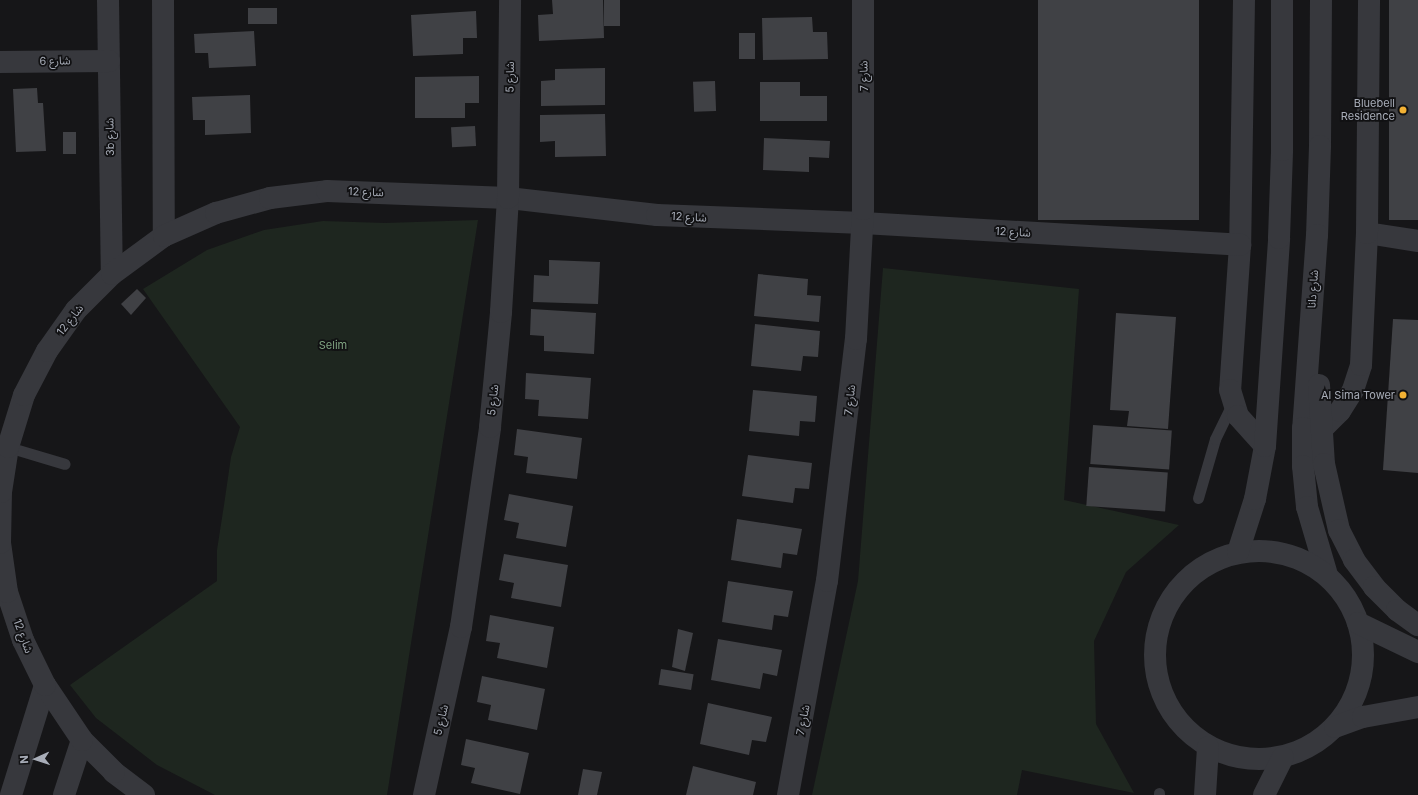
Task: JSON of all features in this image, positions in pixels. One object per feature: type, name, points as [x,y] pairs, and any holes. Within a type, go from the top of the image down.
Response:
[{"type":"street","name":"3b شارع","points":[[108,0],[112,274]]},
{"type":"street","points":[[163,0],[164,236]]},
{"type":"street","name":"شارع 5","points":[[424,795],[454,658],[475,540],[500,320],[508,198],[510,0]]},
{"type":"street","name":"شارع 7","points":[[788,795],[826,588],[843,460],[856,339],[862,223],[865,87],[863,0]]},
{"type":"street","points":[[1244,0],[1245,62],[1240,245],[1230,390],[1232,404],[1238,416],[1265,446]]},
{"type":"street","points":[[1238,552],[1255,499],[1265,446],[1280,214],[1282,0]]},
{"type":"street","name":"شارع دانا","points":[[1321,0],[1317,235],[1303,428],[1303,466],[1307,507],[1327,576]]},
{"type":"street","points":[[1320,431],[1340,411],[1353,390],[1361,365],[1366,233],[1368,0]]},
{"type":"street","name":"شارع 6","points":[[0,62],[109,61]]},
{"type":"street","name":"شارع 12","points":[[144,795],[114,772],[82,740],[45,686],[23,640],[7,592],[0,543],[1,492],[8,447],[24,395],[47,351],[76,310],[112,274],[164,236],[223,211],[270,198],[326,191],[508,198],[650,215],[862,223],[1240,245]]},
{"type":"street","points":[[1366,233],[1418,240]]},
{"type":"street","points":[[1317,235],[1324,279],[1318,397],[1320,431],[1330,497],[1345,542],[1354,560],[1374,587],[1397,610],[1418,625]]},
{"type":"street","points":[[1335,727],[1348,709],[1359,681],[1363,644],[1358,623],[1351,605],[1327,576],[1308,562],[1285,553],[1261,550],[1238,552],[1214,560],[1192,573],[1175,592],[1162,614],[1155,638],[1154,664],[1160,689],[1171,712],[1187,732],[1208,747],[1231,756],[1257,760],[1283,757],[1302,750],[1335,727],[1363,717],[1418,707]]},
{"type":"street","points":[[1358,623],[1418,652]]},
{"type":"street","points":[[11,795],[45,686]]},
{"type":"street","points":[[64,795],[82,740]]},
{"type":"street","points":[[1205,795],[1208,747]]},
{"type":"street","points":[[1264,795],[1283,757]]},
{"type":"lane","points":[[1198,498],[1215,439],[1232,404]]},
{"type":"lane","points":[[8,447],[65,464]]},
{"type":"green space","name":"Selim","points":[[478,220],[387,795],[215,795],[157,765],[96,718],[70,685],[217,581],[217,550],[231,457],[240,427],[143,289],[207,250],[264,230],[323,221],[385,223]]},
{"type":"green space","points":[[883,268],[1079,289],[1064,500],[1179,525],[1126,572],[1094,641],[1096,724],[1134,793],[1022,770],[1017,795],[812,795],[858,581]]},
{"type":"building","points":[[552,0],[603,0],[604,38],[539,41],[538,15],[553,14]]},
{"type":"building","points":[[604,0],[620,0],[620,26],[604,26]]},
{"type":"building","points":[[1038,0],[1199,0],[1199,220],[1038,220]]},
{"type":"building","name":"Bluebell Residence","points":[[1389,0],[1418,0],[1418,220],[1389,220]]},
{"type":"building","points":[[248,8],[277,8],[277,24],[248,24]]},
{"type":"building","points":[[476,11],[477,38],[463,38],[463,54],[413,56],[411,15]]},
{"type":"building","points":[[812,17],[813,32],[827,32],[828,59],[763,60],[762,18]]},
{"type":"building","points":[[254,31],[256,66],[209,68],[208,53],[195,53],[194,34]]},
{"type":"building","points":[[739,33],[755,33],[755,59],[739,59]]},
{"type":"building","points":[[605,68],[605,105],[541,106],[541,81],[555,80],[555,69]]},
{"type":"building","points":[[479,76],[479,103],[465,103],[465,118],[415,118],[415,77]]},
{"type":"building","points":[[715,81],[716,111],[694,112],[693,82]]},
{"type":"building","points":[[760,82],[800,82],[800,96],[827,96],[827,121],[760,121]]},
{"type":"building","points":[[37,88],[38,103],[43,103],[46,151],[16,152],[13,89]]},
{"type":"building","points":[[250,95],[251,133],[205,135],[205,120],[193,120],[192,97]]},
{"type":"building","points":[[605,114],[606,156],[555,157],[555,141],[540,142],[540,115]]},
{"type":"building","points":[[475,126],[476,146],[452,147],[451,127]]},
{"type":"building","points":[[63,132],[76,132],[76,154],[63,154]]},
{"type":"building","points":[[764,138],[830,141],[829,158],[809,157],[809,172],[763,170]]},
{"type":"building","points":[[549,260],[600,262],[598,304],[533,302],[534,275],[549,276]]},
{"type":"building","points":[[758,274],[808,279],[807,295],[821,296],[819,322],[754,316]]},
{"type":"building","points":[[137,289],[146,298],[131,315],[121,304]]},
{"type":"building","points":[[531,309],[596,313],[594,354],[544,351],[544,336],[530,335]]},
{"type":"building","points":[[1116,313],[1176,317],[1168,429],[1127,426],[1129,411],[1110,410]]},
{"type":"building","name":"Al Sima Tower","points":[[1393,319],[1418,320],[1418,473],[1383,470]]},
{"type":"building","points":[[755,324],[820,331],[818,357],[803,356],[801,371],[751,366]]},
{"type":"building","points":[[526,373],[591,378],[588,419],[538,416],[539,400],[525,399]]},
{"type":"building","points":[[753,390],[817,396],[815,422],[800,421],[799,436],[749,431]]},
{"type":"building","points":[[1093,425],[1172,431],[1169,469],[1090,464]]},
{"type":"building","points":[[517,429],[582,438],[577,479],[526,473],[528,457],[514,455]]},
{"type":"building","points":[[748,455],[812,463],[809,489],[795,488],[793,503],[742,496]]},
{"type":"building","points":[[1089,467],[1168,473],[1165,511],[1086,506]]},
{"type":"building","points":[[509,494],[573,506],[566,547],[516,538],[519,523],[504,520]]},
{"type":"building","points":[[737,519],[802,529],[797,555],[783,553],[781,568],[731,560]]},
{"type":"building","points":[[504,554],[568,565],[561,607],[511,598],[514,583],[499,580]]},
{"type":"building","points":[[728,581],[793,591],[788,617],[774,615],[772,630],[722,622]]},
{"type":"building","points":[[490,615],[554,627],[547,668],[497,658],[500,643],[486,641]]},
{"type":"building","points":[[678,629],[693,633],[685,671],[672,667]]},
{"type":"building","points":[[718,639],[782,650],[777,676],[763,673],[760,689],[711,680]]},
{"type":"building","points":[[661,669],[694,674],[691,690],[658,685]]},
{"type":"building","points":[[482,676],[545,689],[537,730],[488,720],[491,705],[477,702]]},
{"type":"building","points":[[708,703],[772,717],[766,742],[752,740],[749,755],[700,744]]},
{"type":"building","points":[[466,739],[529,753],[520,794],[471,783],[475,768],[461,765]]},
{"type":"building","points":[[693,766],[756,782],[753,795],[686,795]]},
{"type":"building","points":[[583,769],[602,772],[597,795],[578,795]]},
{"type":"place","name":"Bluebell Residence","points":[[1403,110]]},
{"type":"place","name":"Al Sima Tower","points":[[1403,395]]}]
